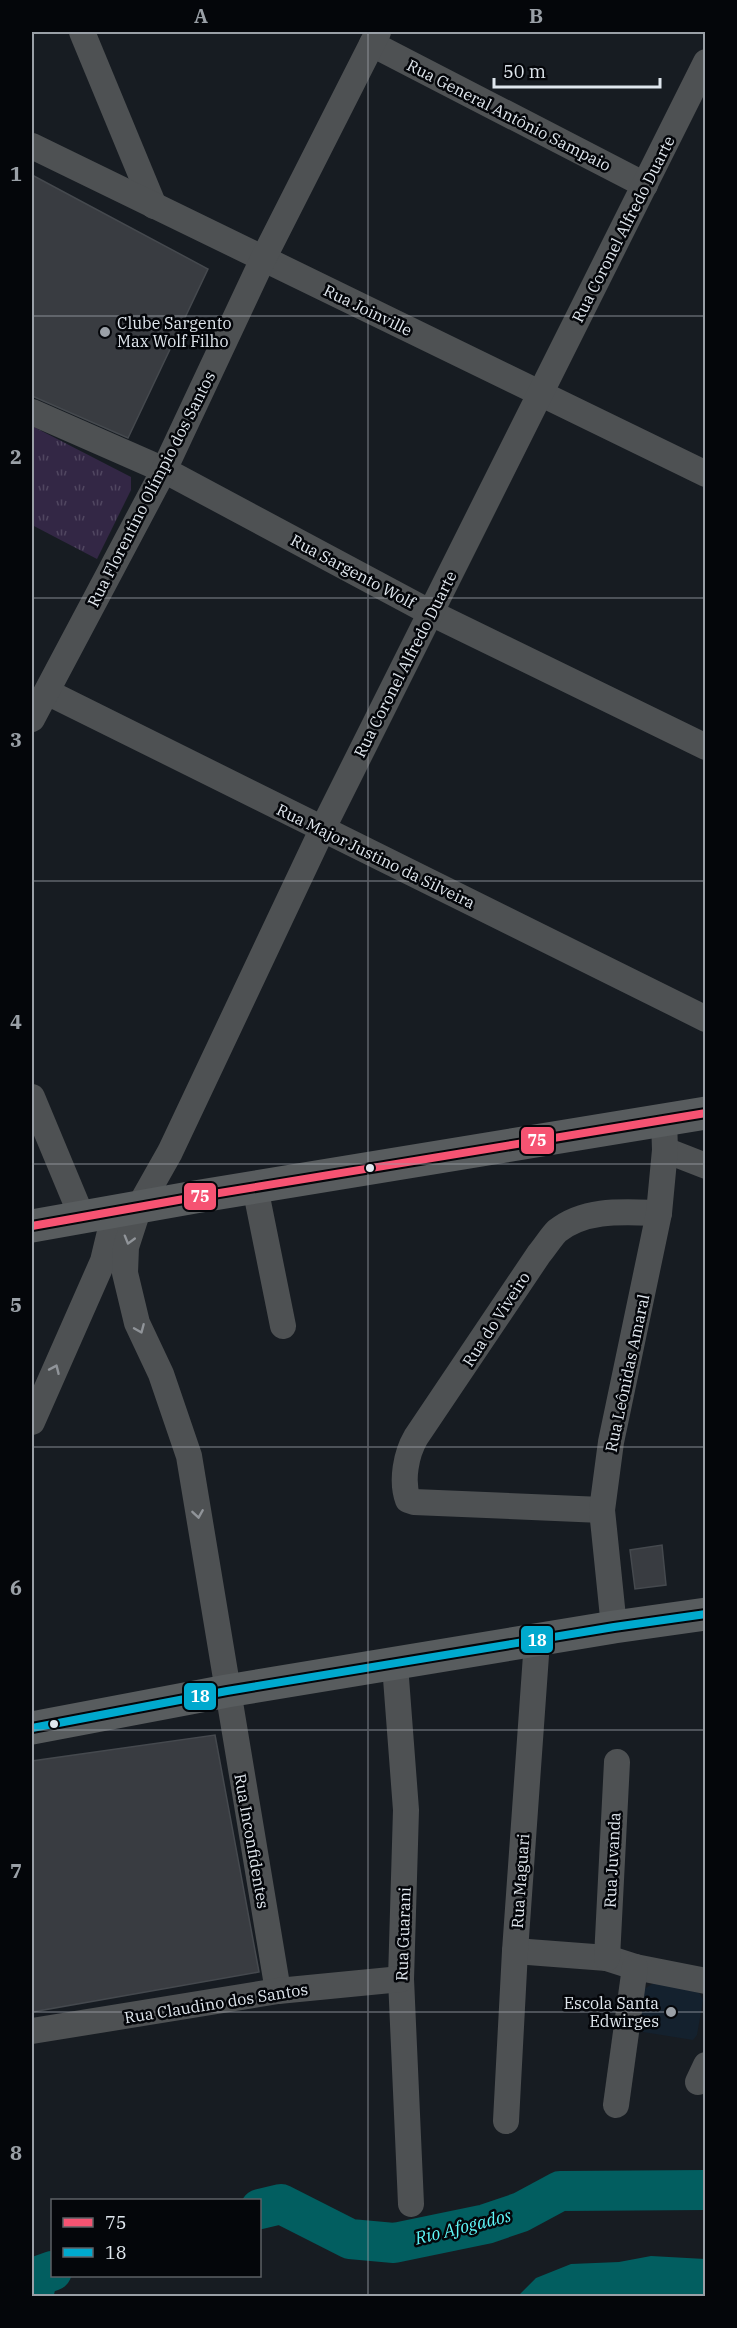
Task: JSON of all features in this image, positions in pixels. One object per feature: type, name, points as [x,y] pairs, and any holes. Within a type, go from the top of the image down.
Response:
[{"type":"main road","points":[[32,1226],[255,1187],[664,1135],[705,1113]]},
{"type":"main road","points":[[32,1728],[227,1691],[705,1614]]},
{"type":"street","points":[[82,32],[154,206]]},
{"type":"street","name":"Rua General Antônio Sampaio","points":[[375,38],[645,185]]},
{"type":"street","name":"Rua Florentino Olímpio dos Santos","points":[[32,719],[164,470],[263,259],[375,38]]},
{"type":"street","name":"Rua Coronel Alfredo Duarte","points":[[125,1273],[127,1209],[170,1152],[322,830],[705,62]]},
{"type":"street","name":"Rua Joinville","points":[[32,146],[705,474]]},
{"type":"street","name":"Rua Sargento Wolf","points":[[32,412],[164,470],[431,613],[705,747]]},
{"type":"street","name":"Rua Major Justino da Silveira","points":[[47,692],[705,1019]]},
{"type":"street","points":[[32,1097],[82,1217]]},
{"type":"street","points":[[664,1135],[705,1166]]},
{"type":"street","name":"Rua Leônidas Amaral","points":[[614,1627],[602,1510],[611,1442],[659,1213],[664,1135]]},
{"type":"street","points":[[255,1187],[283,1326]]},
{"type":"street","points":[[32,1422],[127,1209]]},
{"type":"street","name":"Rua do Viveiro","points":[[602,1510],[414,1502],[408,1500],[406,1494],[406,1462],[409,1450],[539,1254],[557,1232],[575,1221],[602,1212],[659,1213]]},
{"type":"street","name":"Rua Inconfidentes","points":[[125,1273],[137,1323],[161,1374],[189,1456],[278,1991]]},
{"type":"street","name":"Rua Maguari","points":[[506,2121],[515,1951],[537,1641]]},
{"type":"street","name":"Rua Guarani","points":[[395,1665],[406,1810],[401,1979],[411,2204]]},
{"type":"street","name":"Rua Juvanda","points":[[608,1958],[617,1762]]},
{"type":"street","points":[[515,1951],[608,1958],[635,1967],[705,1980]]},
{"type":"street","points":[[616,2105],[635,1967]]},
{"type":"street","name":"Rua Claudino dos Santos","points":[[32,2031],[278,1991],[401,1979]]},
{"type":"shaded area","name":"Escola Santa Edwirges","points":[[654,1983],[698,1990],[703,2000],[697,2035],[693,2040],[643,2032],[639,2023],[644,1989]]},
{"type":"green space","points":[[32,426],[131,477],[131,490],[97,559],[32,525]]},
{"type":"water","points":[[651,2256],[705,2259],[705,2296],[518,2296],[536,2278],[571,2264],[619,2262]]},
{"type":"building","name":"Clube Sargento Max Wolf Filho","points":[[32,175],[208,269],[128,438],[32,396]]},
{"type":"building","points":[[662,1545],[666,1585],[635,1589],[630,1550]]},
{"type":"building","points":[[215,1735],[259,1972],[32,2012],[32,1761]]},
{"type":"waterway","name":"Rio Afogados","points":[[261,2209],[281,2204],[350,2239],[394,2243],[486,2224],[521,2212],[560,2191],[706,2190]]},
{"type":"waterway","name":"Rio Afogados","points":[[33,2296],[38,2276],[51,2271]]},
{"type":"transit line","name":"75","points":[[32,1226],[706,1113]]},
{"type":"transit line","name":"18","points":[[32,1728],[227,1691],[706,1614]]},
{"type":"place","name":"Clube Sargento Max Wolf Filho","points":[[105,332]]},
{"type":"place","name":"Escola Santa Edwirges","points":[[671,2012]]}]
